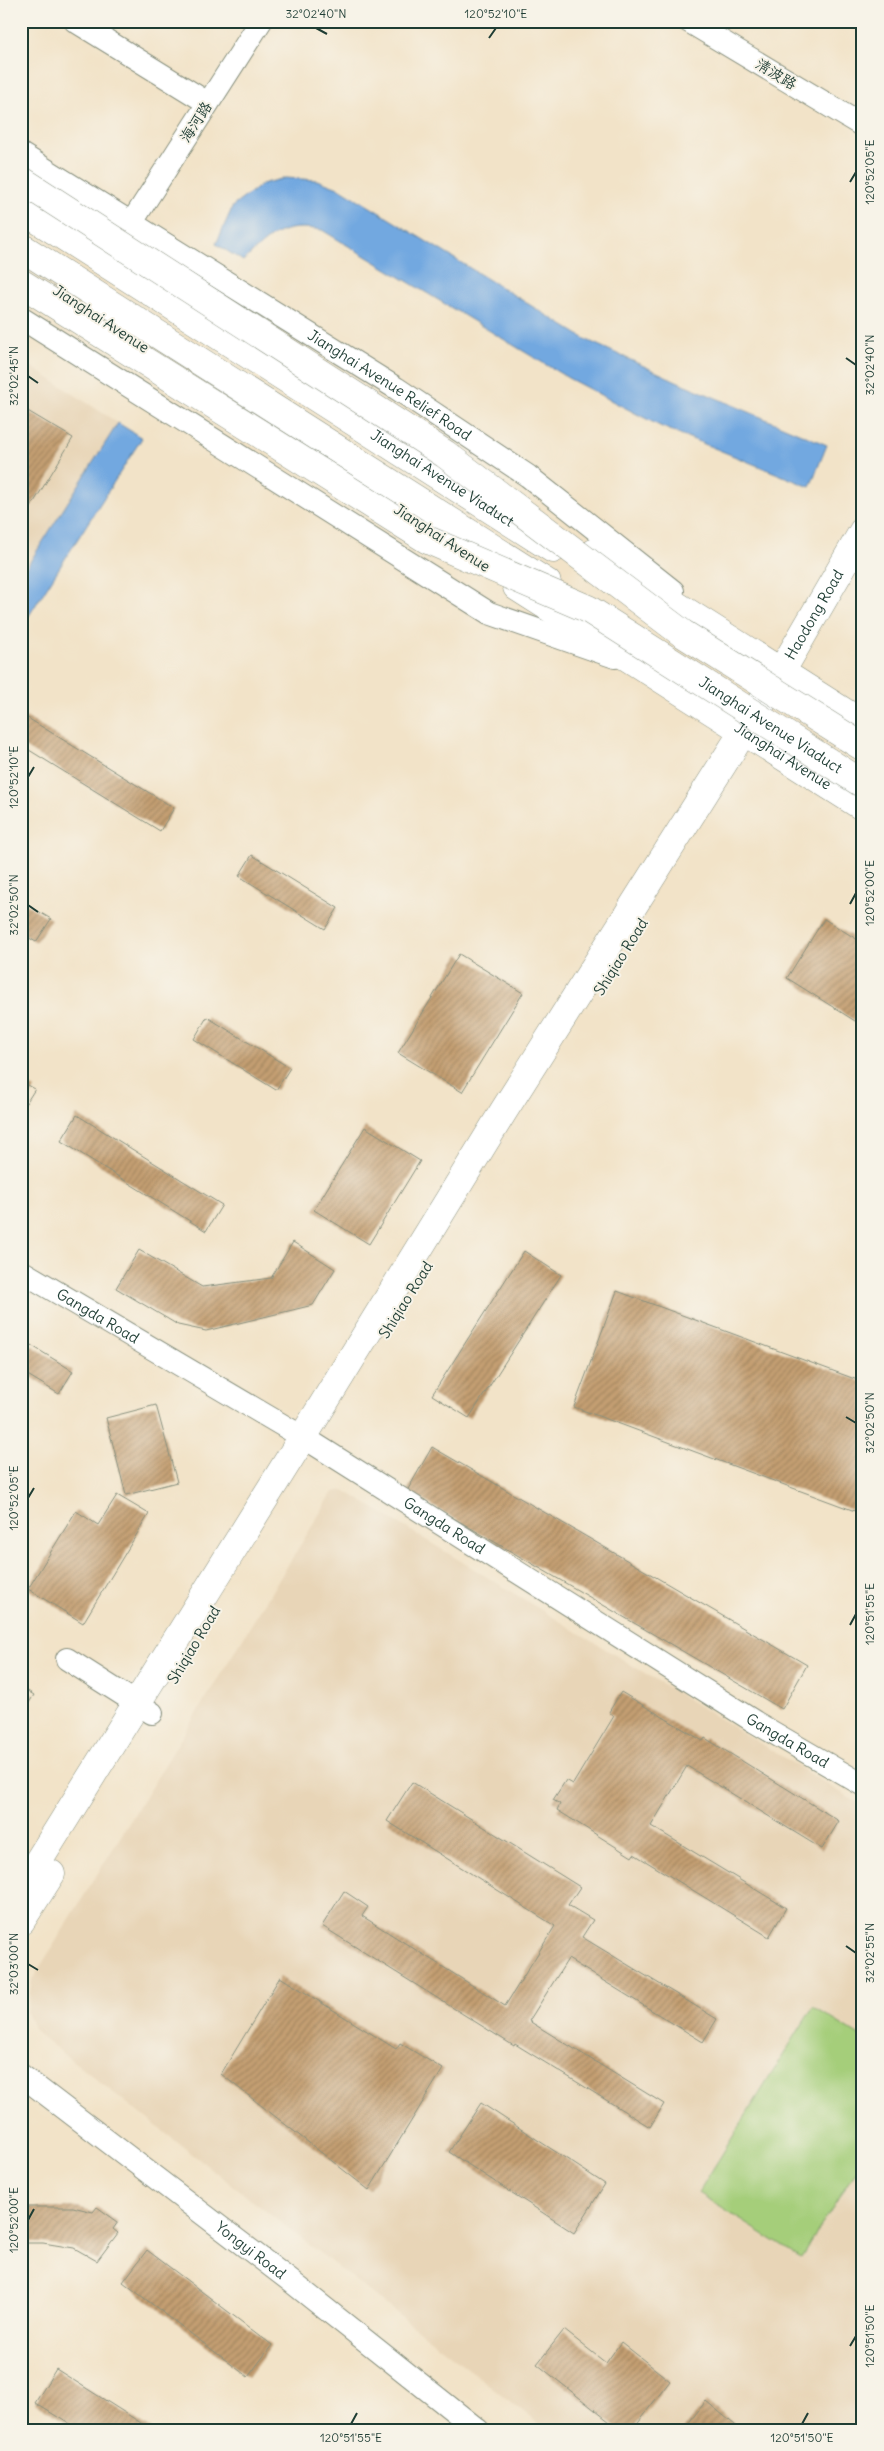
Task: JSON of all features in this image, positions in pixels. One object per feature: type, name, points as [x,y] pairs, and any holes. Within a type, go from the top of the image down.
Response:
[{"type":"main road","points":[[21,180],[445,454],[682,633]]},
{"type":"main road","points":[[21,188],[863,724]]},
{"type":"main road","name":"Jianghai Avenue Viaduct","points":[[21,209],[863,748]]},
{"type":"main road","name":"Jianghai Avenue Viaduct","points":[[21,247],[863,784]]},
{"type":"main road","name":"Jianghai Avenue","points":[[21,268],[749,736],[863,807]]},
{"type":"main road","points":[[21,284],[428,540],[588,609]]},
{"type":"main road","name":"Haodong Road","points":[[788,676],[863,531]]},
{"type":"main road","name":"Haodong Road","points":[[788,676],[863,568]]},
{"type":"main road","name":"Shiqiao Road","points":[[21,1921],[144,1708],[310,1441],[503,1112],[788,676]]},
{"type":"main road","name":"Shiqiao Road","points":[[21,1889],[144,1708]]},
{"type":"street","points":[[75,21],[208,104]]},
{"type":"street","name":"海河路","points":[[132,222],[261,21]]},
{"type":"street","name":"清波路","points":[[688,21],[863,126]]},
{"type":"street","name":"Jianghai Avenue Relief Road","points":[[21,154],[396,388],[528,476],[737,644]]},
{"type":"street","points":[[21,318],[489,612],[641,666]]},
{"type":"street","name":"Gangda Road","points":[[21,1271],[310,1441],[747,1717],[863,1785]]},
{"type":"street","points":[[67,1658],[144,1708]]},
{"type":"street","name":"Yongyi Road","points":[[21,2075],[281,2273],[478,2430]]},
{"type":"shaded area","points":[[21,360],[118,423],[21,576]]},
{"type":"shaded area","points":[[344,1490],[863,1806],[863,2430],[547,2430],[42,2037],[34,2028],[27,2012],[32,1980],[333,1492]]},
{"type":"green space","points":[[813,2007],[863,2038],[863,2159],[801,2258],[698,2193]]},
{"type":"water","points":[[285,178],[317,180],[341,189],[587,340],[683,384],[827,445],[810,487],[660,426],[568,378],[322,230],[296,228],[278,233],[243,261],[216,244],[233,206],[262,184]]},
{"type":"water","points":[[118,423],[142,438],[21,628],[21,576]]},
{"type":"building","points":[[21,407],[73,438],[31,507],[21,501]]},
{"type":"building","points":[[26,717],[174,808],[160,831],[21,745],[21,724]]},
{"type":"building","points":[[252,855],[338,908],[325,929],[239,876]]},
{"type":"building","points":[[21,901],[51,919],[36,942],[21,933]]},
{"type":"building","points":[[824,919],[863,943],[863,1026],[787,978]]},
{"type":"building","points":[[459,954],[523,993],[462,1092],[398,1053]]},
{"type":"building","points":[[207,1017],[290,1068],[276,1090],[194,1039]]},
{"type":"building","points":[[21,1081],[35,1089],[21,1111]]},
{"type":"building","points":[[77,1115],[222,1205],[206,1231],[61,1141]]},
{"type":"building","points":[[365,1127],[420,1161],[369,1244],[314,1210]]},
{"type":"building","points":[[293,1242],[335,1269],[313,1305],[206,1331],[178,1325],[116,1288],[139,1250],[202,1287],[271,1278]]},
{"type":"building","points":[[524,1251],[561,1275],[469,1418],[432,1395]]},
{"type":"building","points":[[617,1291],[863,1382],[863,1514],[574,1407]]},
{"type":"building","points":[[21,1339],[73,1371],[59,1394],[21,1371]]},
{"type":"building","points":[[156,1405],[177,1482],[126,1495],[106,1418]]},
{"type":"building","points":[[432,1447],[807,1665],[782,1709],[407,1491]]},
{"type":"building","points":[[117,1495],[149,1514],[83,1623],[28,1589],[76,1511],[98,1525]]},
{"type":"building","points":[[21,1687],[34,1695],[21,1715]]},
{"type":"building","points":[[621,1692],[703,1741],[705,1738],[839,1821],[822,1849],[687,1766],[651,1826],[786,1908],[769,1937],[634,1854],[632,1857],[557,1810],[560,1804],[553,1800],[566,1780],[573,1784],[614,1716],[609,1712]]},
{"type":"building","points":[[412,1782],[580,1887],[568,1905],[593,1920],[582,1937],[717,2019],[703,2042],[568,1959],[529,2021],[664,2104],[650,2127],[515,2044],[514,2046],[322,1926],[344,1891],[368,1907],[362,1916],[505,2006],[555,1926],[387,1821]]},
{"type":"building","points":[[280,1977],[396,2049],[400,2043],[443,2069],[369,2190],[221,2074]]},
{"type":"building","points":[[481,2103],[605,2184],[574,2233],[449,2152]]},
{"type":"building","points":[[21,2207],[73,2207],[93,2212],[97,2207],[118,2222],[113,2229],[118,2233],[97,2261],[74,2248],[43,2243],[21,2243]]},
{"type":"building","points":[[147,2250],[272,2345],[248,2377],[123,2282]]},
{"type":"building","points":[[564,2330],[606,2363],[621,2342],[670,2381],[632,2430],[620,2430],[537,2364]]},
{"type":"building","points":[[56,2369],[152,2430],[79,2430],[35,2403]]},
{"type":"building","points":[[706,2401],[741,2430],[683,2430]]}]
